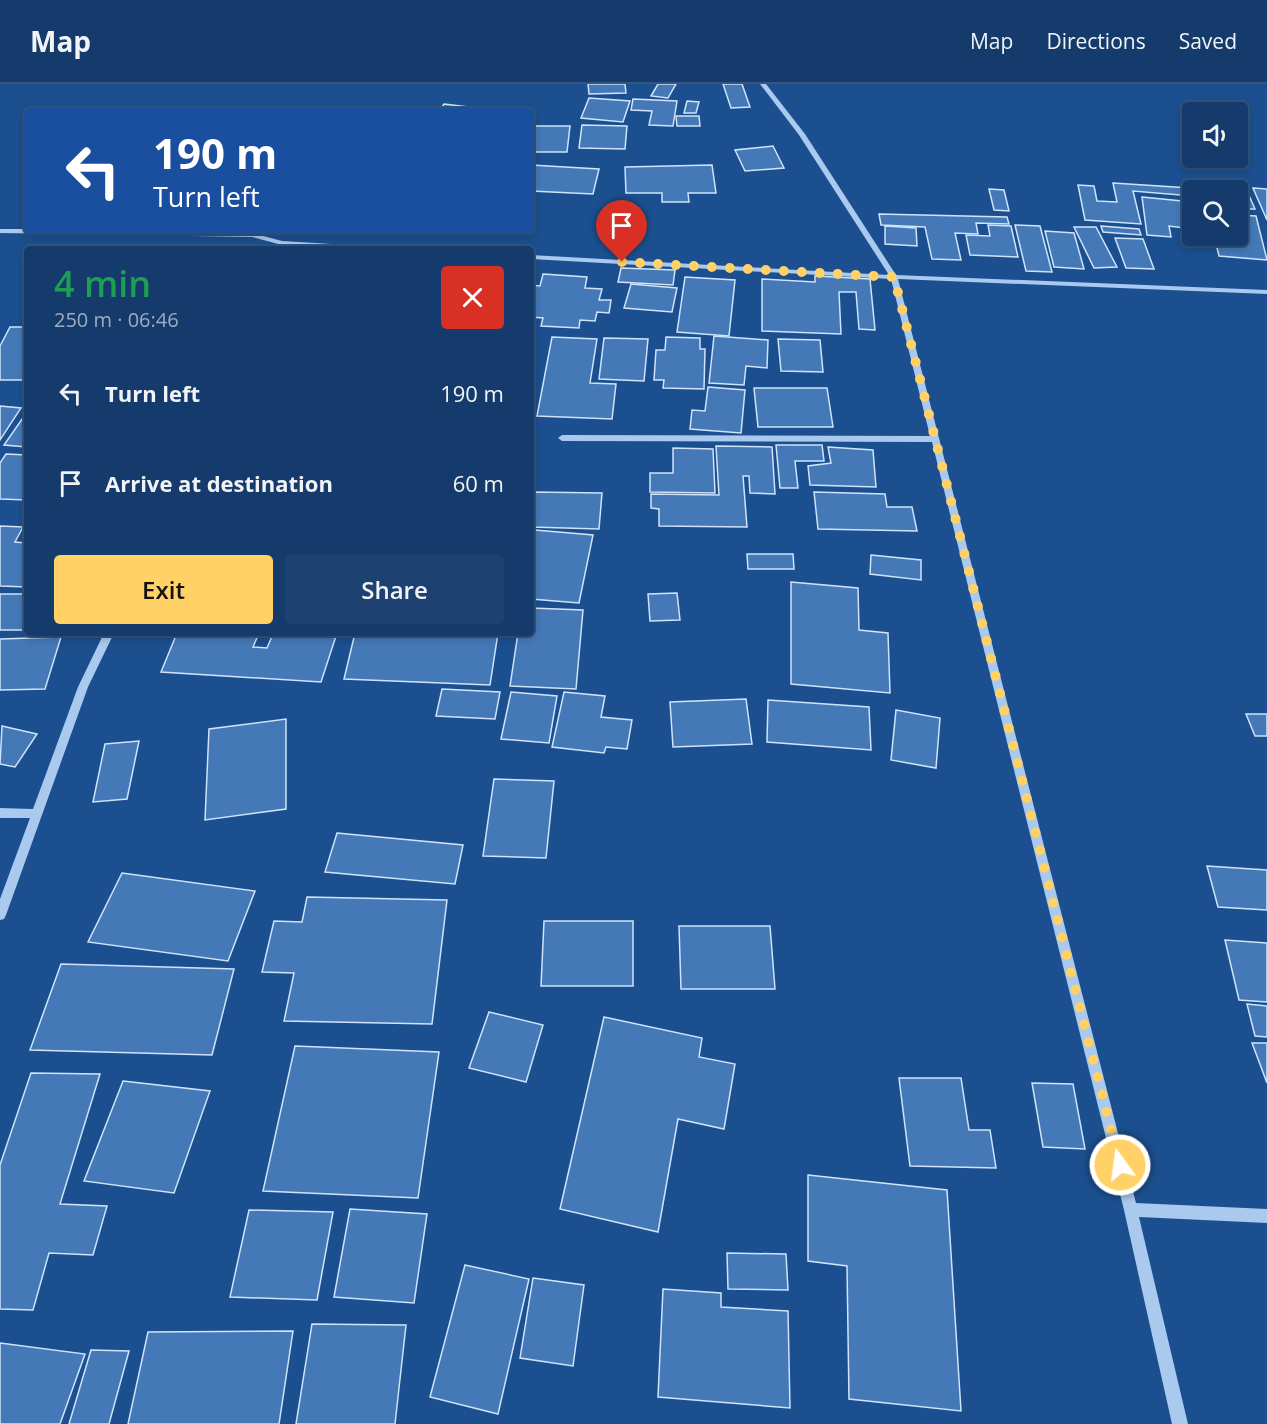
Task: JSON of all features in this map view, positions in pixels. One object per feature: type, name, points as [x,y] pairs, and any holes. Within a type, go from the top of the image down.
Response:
[{"type":"street","points":[[764,84],[802,134],[894,277],[1131,1210],[1180,1424]]},
{"type":"street","points":[[0,231],[24,231]]},
{"type":"street","points":[[189,234],[252,235],[282,246]]},
{"type":"street","points":[[534,257],[894,277],[1267,292]]},
{"type":"street","points":[[562,438],[936,439]]},
{"type":"street","points":[[0,915],[83,687],[108,636]]},
{"type":"street","points":[[0,813],[37,814]]},
{"type":"street","points":[[1131,1210],[1267,1216]]},
{"type":"building","points":[[588,84],[625,84],[626,93],[589,94]]},
{"type":"building","points":[[658,84],[676,84],[668,98],[651,96]]},
{"type":"building","points":[[723,84],[742,84],[750,107],[731,108]]},
{"type":"building","points":[[589,98],[630,101],[623,122],[581,118]]},
{"type":"building","points":[[633,99],[677,101],[673,126],[649,125],[652,111],[631,110]]},
{"type":"building","points":[[687,101],[699,102],[696,113],[684,113]]},
{"type":"building","points":[[444,104],[478,108],[441,108]]},
{"type":"building","points":[[676,116],[699,116],[700,126],[677,126]]},
{"type":"building","points":[[582,125],[627,126],[625,149],[579,148]]},
{"type":"building","points":[[534,126],[570,126],[567,152],[534,152]]},
{"type":"building","points":[[773,146],[784,168],[745,171],[735,150]]},
{"type":"building","points":[[534,165],[599,169],[593,194],[534,191]]},
{"type":"building","points":[[712,165],[716,193],[688,193],[689,202],[662,202],[662,193],[626,193],[625,167]]},
{"type":"building","points":[[1113,183],[1182,187],[1182,195],[1133,191],[1141,224],[1085,220],[1078,185],[1094,186],[1097,201],[1117,202]]},
{"type":"building","points":[[1253,188],[1267,189],[1267,220]]},
{"type":"building","points":[[989,189],[1004,190],[1009,211],[994,210]]},
{"type":"building","points":[[1248,193],[1255,209],[1248,209]]},
{"type":"building","points":[[1142,197],[1182,201],[1182,228],[1169,226],[1171,237],[1147,235]]},
{"type":"building","points":[[879,214],[1007,217],[1009,224],[976,223],[978,234],[955,233],[961,260],[932,259],[925,227],[881,225]]},
{"type":"building","points":[[1248,216],[1256,216],[1267,260],[1219,256],[1216,246],[1248,246]]},
{"type":"building","points":[[988,225],[1011,226],[1018,257],[970,255],[966,235],[990,236]]},
{"type":"building","points":[[1015,225],[1040,226],[1052,272],[1026,271]]},
{"type":"building","points":[[885,226],[916,228],[917,246],[885,244]]},
{"type":"building","points":[[1101,226],[1139,229],[1141,235],[1103,232]]},
{"type":"building","points":[[1074,227],[1096,227],[1117,267],[1094,268]]},
{"type":"building","points":[[1045,231],[1074,233],[1084,269],[1054,267]]},
{"type":"building","points":[[1115,238],[1143,239],[1154,269],[1126,268]]},
{"type":"building","points":[[621,268],[675,270],[673,285],[618,282]]},
{"type":"building","points":[[543,274],[587,277],[585,288],[602,289],[599,300],[611,300],[609,313],[597,312],[595,321],[580,320],[579,328],[541,326],[543,318],[534,317],[534,285],[540,286]]},
{"type":"building","points":[[815,276],[870,279],[875,330],[859,329],[856,292],[839,292],[841,334],[762,331],[762,279],[815,282]]},
{"type":"building","points":[[685,277],[735,280],[729,336],[677,332]]},
{"type":"building","points":[[631,284],[677,288],[672,312],[624,308]]},
{"type":"building","points":[[10,327],[24,327],[24,380],[0,380],[0,346]]},
{"type":"building","points":[[714,336],[768,340],[767,368],[746,366],[744,385],[709,383]]},
{"type":"building","points":[[552,337],[597,339],[590,383],[616,384],[612,419],[537,416]]},
{"type":"building","points":[[666,337],[700,338],[700,349],[705,349],[704,389],[663,388],[664,380],[654,380],[656,350],[665,350]]},
{"type":"building","points":[[604,338],[648,339],[644,381],[599,379]]},
{"type":"building","points":[[778,339],[820,340],[823,372],[781,371]]},
{"type":"building","points":[[708,387],[745,390],[741,433],[690,429],[692,410],[705,411]]},
{"type":"building","points":[[754,388],[827,388],[833,427],[758,427]]},
{"type":"building","points":[[0,406],[21,408],[0,440]]},
{"type":"building","points":[[24,416],[24,447],[4,445]]},
{"type":"building","points":[[776,445],[822,445],[824,461],[795,461],[798,488],[780,488]]},
{"type":"building","points":[[716,446],[772,447],[775,494],[750,493],[749,476],[743,476],[747,527],[659,526],[659,509],[651,508],[651,494],[719,495]]},
{"type":"building","points":[[828,447],[873,450],[876,487],[810,485],[808,466],[831,463]]},
{"type":"building","points":[[673,448],[713,449],[715,493],[650,492],[650,473],[673,473]]},
{"type":"building","points":[[6,454],[24,455],[24,500],[0,499],[0,463]]},
{"type":"building","points":[[534,492],[602,493],[599,529],[534,527]]},
{"type":"building","points":[[814,492],[885,494],[887,507],[912,507],[917,531],[818,529]]},
{"type":"building","points":[[0,526],[23,527],[15,542],[24,543],[24,587],[0,586]]},
{"type":"building","points":[[535,530],[593,535],[579,603],[534,599]]},
{"type":"building","points":[[747,554],[793,554],[794,569],[748,569]]},
{"type":"building","points":[[871,555],[921,560],[921,580],[870,574]]},
{"type":"building","points":[[791,582],[858,588],[859,630],[888,633],[890,693],[791,684]]},
{"type":"building","points":[[677,593],[680,620],[650,621],[648,594]]},
{"type":"building","points":[[0,594],[24,594],[24,630],[0,630]]},
{"type":"building","points":[[534,608],[583,610],[576,689],[510,686],[518,636],[534,636]]},
{"type":"building","points":[[176,636],[258,636],[253,647],[267,648],[272,636],[336,636],[321,682],[161,672]]},
{"type":"building","points":[[354,636],[498,636],[490,685],[344,679]]},
{"type":"building","points":[[61,637],[45,689],[0,690],[0,639]]},
{"type":"building","points":[[442,689],[500,692],[495,719],[436,716]]},
{"type":"building","points":[[511,692],[557,696],[549,743],[501,739]]},
{"type":"building","points":[[564,692],[605,696],[601,717],[632,720],[627,749],[606,747],[604,753],[552,747]]},
{"type":"building","points":[[746,699],[752,744],[673,747],[670,702]]},
{"type":"building","points":[[768,700],[869,707],[871,750],[767,742]]},
{"type":"building","points":[[896,710],[940,718],[936,768],[891,760]]},
{"type":"building","points":[[1246,714],[1267,714],[1267,736],[1255,736]]},
{"type":"building","points":[[286,719],[286,809],[205,820],[209,729]]},
{"type":"building","points":[[2,726],[37,734],[15,767],[0,764]]},
{"type":"building","points":[[139,741],[127,799],[93,802],[105,744]]},
{"type":"building","points":[[494,779],[554,781],[546,858],[483,856]]},
{"type":"building","points":[[337,833],[463,845],[455,884],[325,872]]},
{"type":"building","points":[[1207,866],[1267,870],[1267,910],[1218,907]]},
{"type":"building","points":[[122,873],[255,891],[228,961],[88,942]]},
{"type":"building","points":[[307,897],[447,900],[432,1024],[284,1021],[294,973],[262,972],[274,921],[302,922]]},
{"type":"building","points":[[544,921],[633,921],[633,986],[541,986]]},
{"type":"building","points":[[679,926],[770,926],[775,989],[681,989]]},
{"type":"building","points":[[1225,940],[1267,943],[1267,1002],[1239,1000]]},
{"type":"building","points":[[61,964],[234,969],[212,1055],[30,1050]]},
{"type":"building","points":[[1247,1004],[1267,1006],[1267,1037],[1255,1036]]},
{"type":"building","points":[[489,1012],[543,1025],[526,1082],[469,1068]]},
{"type":"building","points":[[604,1017],[702,1038],[699,1057],[735,1064],[724,1129],[678,1119],[658,1232],[560,1209]]},
{"type":"building","points":[[1252,1043],[1267,1043],[1267,1083]]},
{"type":"building","points":[[295,1046],[439,1052],[418,1198],[263,1191]]},
{"type":"building","points":[[31,1073],[100,1074],[60,1204],[107,1206],[93,1255],[49,1253],[33,1310],[0,1309],[0,1165]]},
{"type":"building","points":[[899,1078],[961,1078],[969,1130],[990,1130],[996,1168],[910,1166]]},
{"type":"building","points":[[123,1081],[210,1091],[174,1193],[84,1181]]},
{"type":"building","points":[[1032,1083],[1073,1084],[1085,1149],[1043,1147]]},
{"type":"building","points":[[808,1175],[947,1190],[961,1411],[849,1399],[847,1266],[808,1261]]},
{"type":"building","points":[[350,1209],[427,1214],[414,1303],[334,1297]]},
{"type":"building","points":[[249,1210],[333,1212],[317,1300],[230,1297]]},
{"type":"building","points":[[727,1253],[786,1254],[788,1290],[728,1289]]},
{"type":"building","points":[[465,1265],[529,1279],[498,1414],[430,1397]]},
{"type":"building","points":[[533,1278],[584,1285],[573,1366],[520,1358]]},
{"type":"building","points":[[663,1289],[721,1293],[721,1307],[788,1311],[790,1408],[658,1397]]},
{"type":"building","points":[[312,1324],[406,1325],[395,1424],[296,1424]]},
{"type":"building","points":[[293,1331],[279,1424],[128,1424],[148,1332]]},
{"type":"building","points":[[0,1343],[85,1354],[60,1424],[0,1424]]},
{"type":"building","points":[[91,1350],[129,1351],[109,1424],[69,1424]]},
{"type":"route","points":[[622,262],[894,277],[1120,1165]]}]
